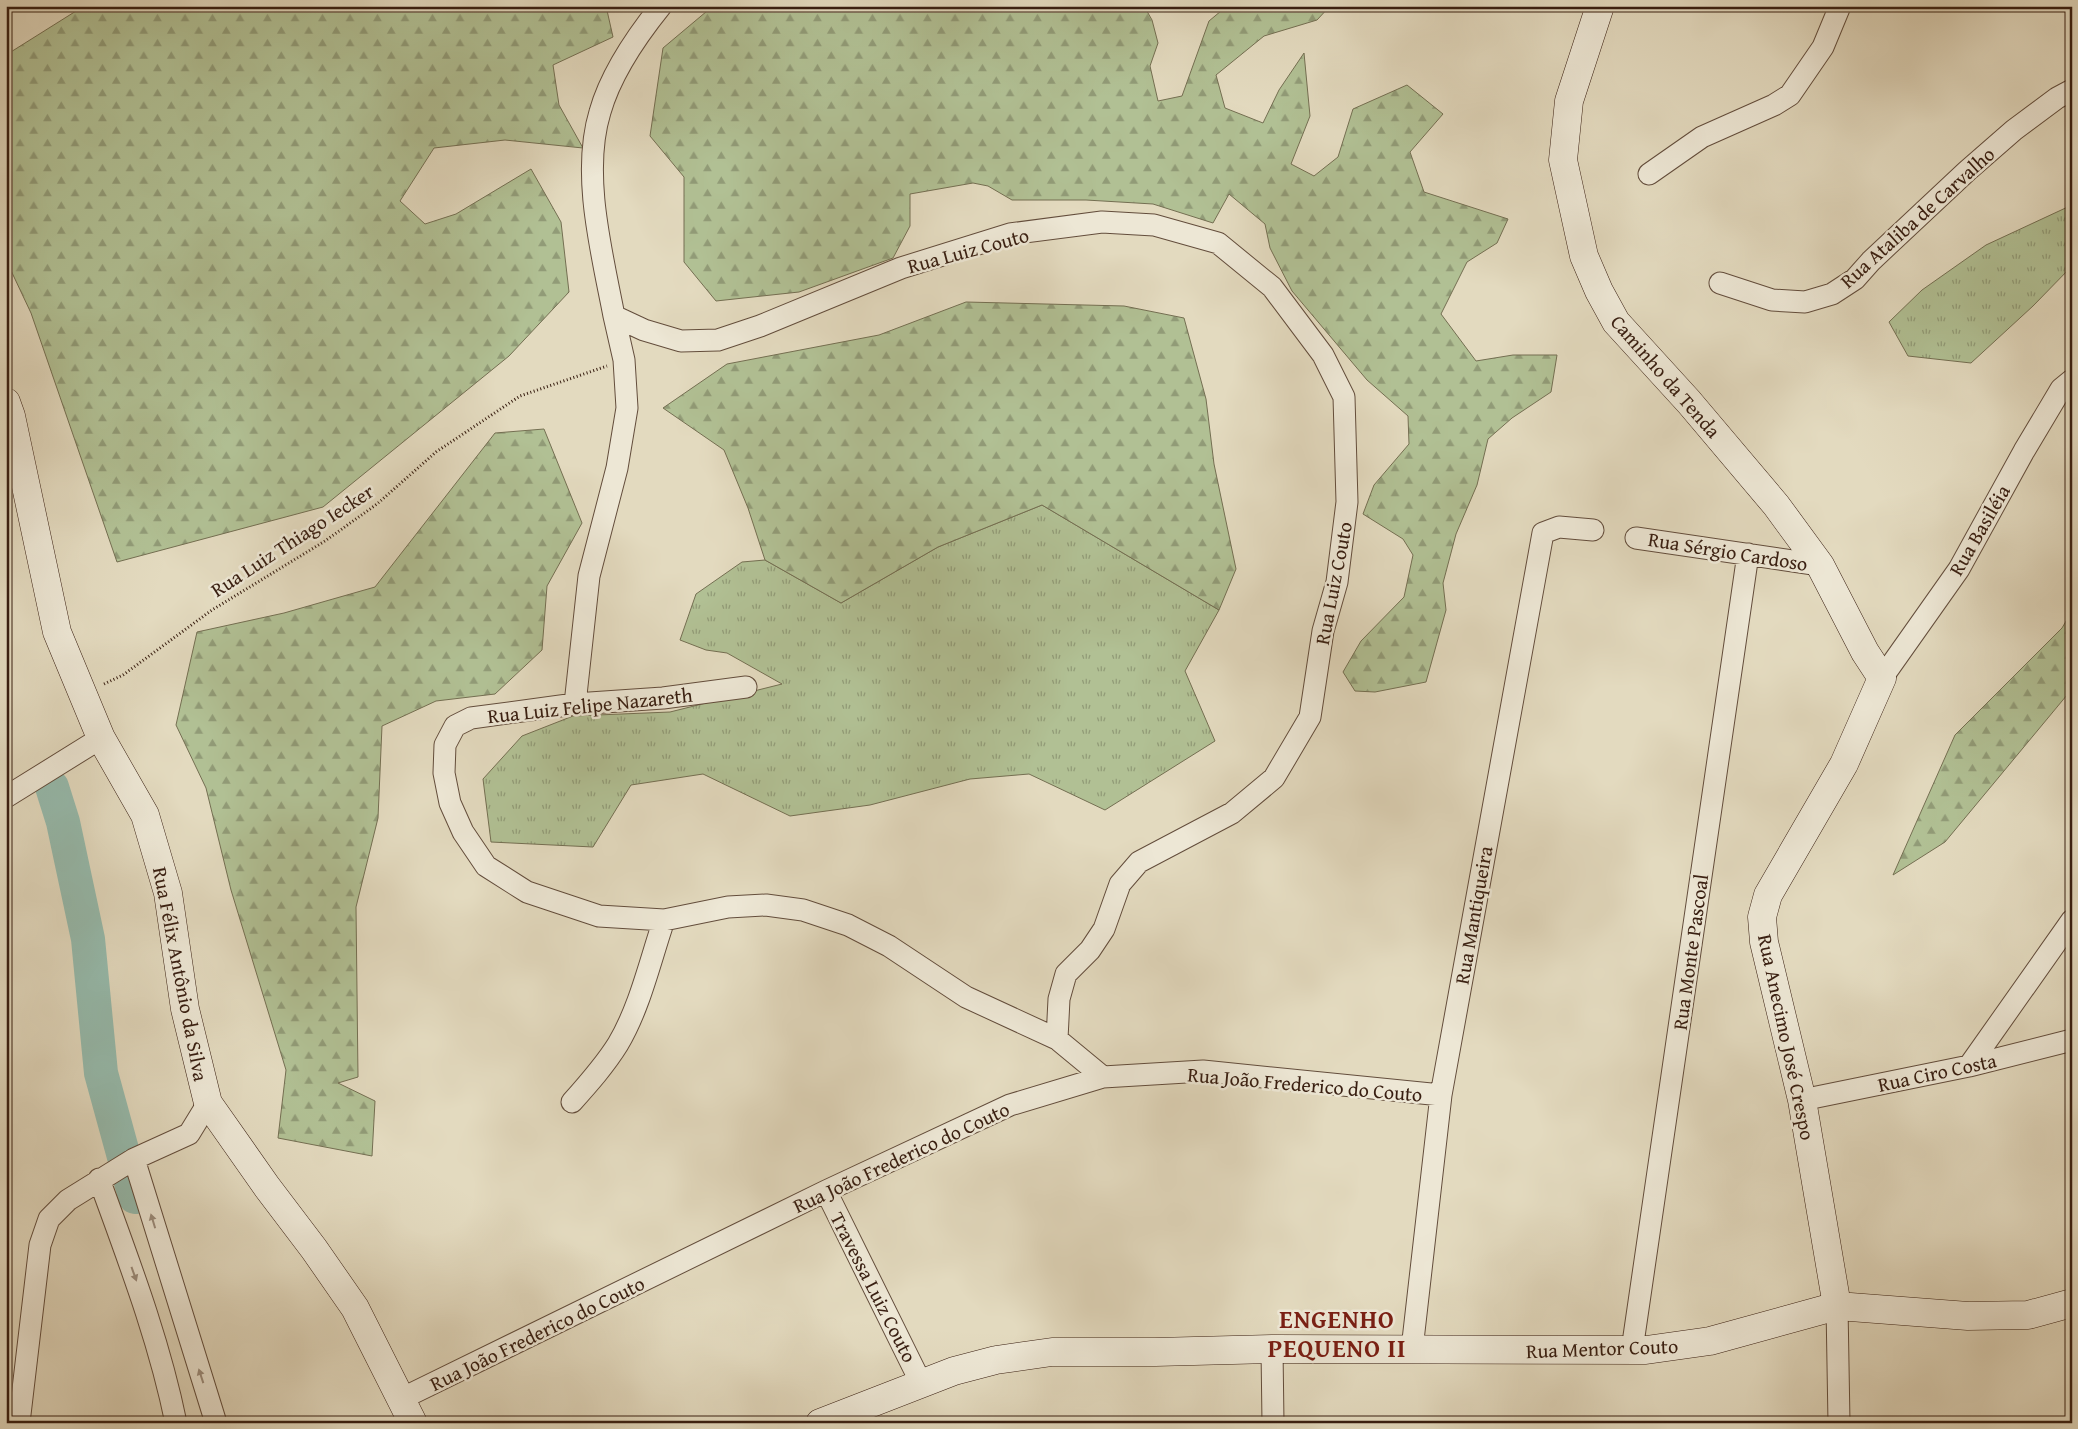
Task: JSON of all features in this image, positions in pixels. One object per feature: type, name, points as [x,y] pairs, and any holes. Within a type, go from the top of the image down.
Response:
[{"type":"street","points":[[575,704],[589,576],[618,468],[627,408],[624,360],[595,217],[594,151],[600,112],[614,75],[661,6]]},
{"type":"street","name":"Caminho da Tenda","points":[[1600,6],[1569,101],[1563,160],[1584,256],[1599,291],[1616,322],[1689,402],[1764,490],[1820,565],[1865,652],[1882,678]]},
{"type":"street","points":[[1649,174],[1702,137],[1774,105],[1790,95],[1823,47],[1840,6]]},
{"type":"street","name":"Rua Ataliba de Carvalho","points":[[1720,283],[1772,300],[1805,302],[1832,294],[1855,279],[1926,209],[2014,130],[2056,98],[2072,90]]},
{"type":"street","name":"Rua Luiz Couto","points":[[614,316],[644,330],[681,341],[718,340],[760,326],[900,268],[1010,234],[1102,222],[1154,225],[1218,243],[1272,287],[1323,355],[1344,397],[1347,502],[1337,582],[1323,631],[1310,717],[1274,778],[1232,814],[1139,862],[1120,884],[1104,929],[1090,950],[1066,974],[1059,999],[1057,1039]]},
{"type":"street","name":"Rua Basiléia","points":[[1882,678],[1959,569],[2061,389],[2072,380]]},
{"type":"street","name":"Rua Félix Antônio da Silva","points":[[6,402],[11,416],[57,632],[101,738],[145,815],[168,893],[184,1009],[208,1103],[355,1308],[407,1411]]},
{"type":"street","name":"Rua Mantiqueira","points":[[1412,1349],[1441,1095],[1543,533],[1559,527],[1593,530]]},
{"type":"street","name":"Rua Sérgio Cardoso","points":[[1636,538],[1820,565]]},
{"type":"street","name":"Rua Monte Pascoal","points":[[1632,1350],[1748,554]]},
{"type":"street","name":"Rua Anecimo José Crespo","points":[[1839,1423],[1837,1306],[1802,1100],[1764,942],[1762,917],[1768,895],[1844,764],[1882,678]]},
{"type":"street","name":"Rua Luiz Felipe Nazareth","points":[[746,687],[663,698],[575,704],[471,718],[455,726],[444,744],[444,773],[450,803],[462,832],[486,866],[527,892],[599,916],[664,920],[728,907],[766,905],[803,910],[848,925],[889,946],[966,997],[1057,1039],[1103,1078]]},
{"type":"street","points":[[8,790],[101,738]]},
{"type":"street","points":[[572,1102],[596,1075],[618,1042],[633,1011],[664,920]]},
{"type":"street","points":[[1969,1066],[2072,920]]},
{"type":"street","name":"Rua Ciro Costa","points":[[1802,1100],[1969,1066],[2072,1040]]},
{"type":"street","name":"Rua João Frederico do Couto","points":[[407,1411],[826,1191],[1010,1105],[1103,1078],[1203,1071],[1441,1095]]},
{"type":"street","points":[[19,1423],[40,1245],[49,1219],[68,1200],[99,1179],[134,1159],[188,1134],[208,1103]]},
{"type":"street","points":[[134,1159],[216,1423]]},
{"type":"street","points":[[99,1179],[139,1290],[168,1380],[176,1423]]},
{"type":"street","name":"Travessa Luiz Couto","points":[[826,1191],[922,1383]]},
{"type":"street","name":"Rua Mentor Couto","points":[[820,1423],[954,1371],[996,1360],[1052,1352],[1272,1349],[1632,1350],[1710,1342],[1837,1306],[1968,1316],[2028,1315],[2072,1303]]},
{"type":"street","points":[[1272,1349],[1273,1423]]},
{"type":"path","name":"Rua Luiz Thiago Iecker","points":[[83,694],[123,674],[212,610],[325,541],[377,504],[436,452],[520,396],[624,360]]},
{"type":"green space","points":[[84,6],[606,6],[613,37],[553,65],[559,105],[583,148],[505,140],[434,148],[400,201],[425,224],[456,214],[531,169],[561,222],[569,292],[509,356],[323,507],[117,562],[31,313],[6,260],[6,55]]},
{"type":"green space","points":[[713,6],[1144,6],[1152,20],[1158,43],[1150,66],[1158,101],[1182,96],[1209,21],[1227,6],[1330,6],[1317,20],[1264,36],[1216,75],[1225,108],[1263,123],[1279,90],[1304,53],[1310,116],[1291,164],[1314,176],[1338,157],[1353,109],[1407,85],[1443,114],[1410,152],[1424,192],[1508,219],[1497,243],[1467,262],[1441,314],[1476,361],[1513,355],[1557,355],[1551,392],[1512,418],[1488,439],[1477,485],[1456,534],[1443,583],[1446,610],[1426,682],[1375,692],[1355,691],[1343,672],[1361,641],[1404,597],[1413,555],[1403,539],[1363,514],[1374,485],[1409,444],[1408,416],[1367,380],[1292,291],[1270,248],[1265,224],[1229,194],[1213,223],[1153,204],[1086,200],[1012,200],[988,186],[973,183],[910,194],[910,226],[893,258],[799,292],[716,301],[684,262],[684,177],[650,136],[663,48]]},
{"type":"green space","points":[[2072,205],[2072,266],[2033,306],[1971,363],[1908,356],[1889,322],[1922,290],[1986,245]]},
{"type":"green space","points":[[966,302],[1124,306],[1184,318],[1206,399],[1214,464],[1236,569],[1219,610],[1042,505],[938,547],[841,603],[765,560],[748,508],[724,450],[663,408],[727,364],[879,335]]},
{"type":"green space","points":[[544,429],[582,523],[547,586],[542,650],[495,694],[436,701],[382,726],[378,818],[356,907],[358,1077],[338,1083],[375,1101],[372,1156],[278,1138],[286,1070],[231,890],[206,788],[176,725],[197,632],[284,613],[375,587],[495,433]]},
{"type":"green space","points":[[1042,505],[1219,610],[1185,671],[1215,741],[1105,810],[1029,774],[970,779],[870,805],[790,816],[703,774],[631,785],[593,847],[491,842],[483,779],[522,736],[573,716],[670,712],[782,684],[727,653],[706,650],[680,640],[696,594],[742,562],[765,560],[841,603],[938,547]]},
{"type":"green space","points":[[2072,611],[2072,689],[1945,842],[1893,875],[1955,735],[2062,628]]},
{"type":"waterway","points":[[52,787],[63,822],[88,939],[101,1073],[135,1197]]},
{"type":"district","name":"ENGENHO PEQUENO II","points":[[1337,1334]]}]
